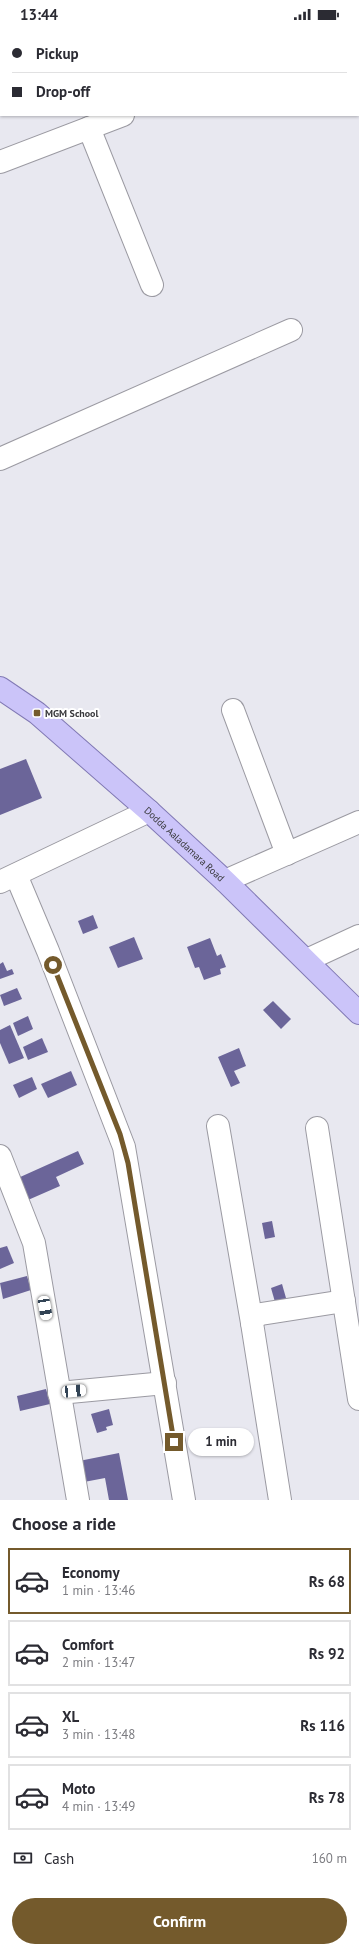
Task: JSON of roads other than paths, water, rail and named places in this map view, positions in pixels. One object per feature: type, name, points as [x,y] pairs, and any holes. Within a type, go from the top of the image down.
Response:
[{"type":"main road","name":"Dodda Aaladamara Road","points":[[0,688],[37,714],[149,811],[225,881],[307,960],[359,1013]]},
{"type":"street","points":[[0,162],[120,116]]},
{"type":"street","points":[[89,128],[152,285]]},
{"type":"street","points":[[0,459],[291,330]]},
{"type":"street","points":[[232,710],[287,854]]},
{"type":"street","points":[[149,811],[8,878],[48,951],[124,1147],[184,1500]]},
{"type":"street","points":[[225,881],[359,822]]},
{"type":"street","points":[[307,960],[359,936]]},
{"type":"street","points":[[218,1126],[252,1323],[280,1500]]},
{"type":"street","points":[[317,1128],[359,1399]]},
{"type":"street","points":[[0,1156],[34,1243],[78,1500]]},
{"type":"street","points":[[252,1323],[255,1317],[261,1314],[344,1301]]},
{"type":"street","points":[[60,1393],[165,1383]]},
{"type":"place","name":"MGM School","points":[[37,713]]}]
